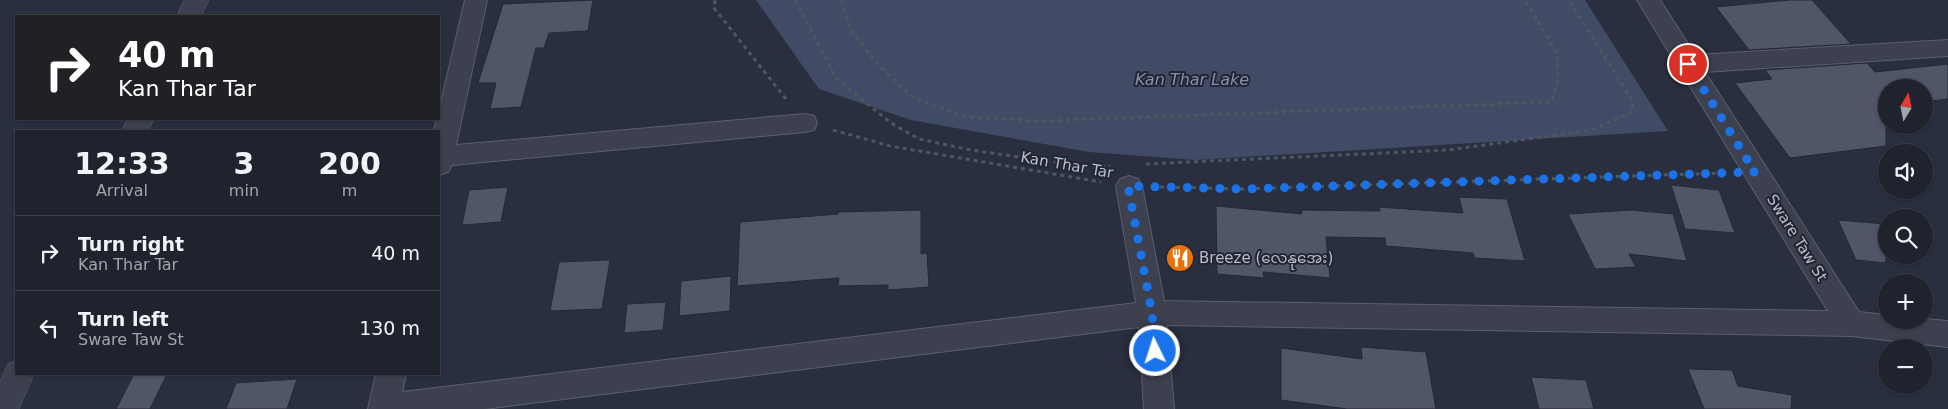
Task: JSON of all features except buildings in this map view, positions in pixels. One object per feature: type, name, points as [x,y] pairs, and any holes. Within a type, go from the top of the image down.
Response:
[{"type":"street","points":[[190,15],[197,0]]},
{"type":"street","points":[[440,155],[476,0]]},
{"type":"street","name":"Sware Taw St","points":[[1648,0],[1851,324]]},
{"type":"street","points":[[1688,64],[1948,48]]},
{"type":"street","points":[[440,159],[805,123]]},
{"type":"street","points":[[1129,172],[1152,313],[1159,409]]},
{"type":"street","points":[[391,375],[383,408],[1152,313],[1851,324],[1948,334]]},
{"type":"street","points":[[3,409],[20,375]]},
{"type":"path","points":[[715,0],[714,8],[805,123]]},
{"type":"path","points":[[795,0],[836,78],[891,123],[919,140],[971,150],[1129,172],[1448,150],[1593,130],[1633,111],[1632,100],[1569,0]]},
{"type":"path","points":[[841,0],[850,30],[878,65],[914,98],[966,117],[1040,121],[1551,102],[1558,80],[1557,53],[1525,0]]},
{"type":"path","name":"Kan Thar Tar","points":[[805,123],[890,146],[1129,172],[1243,189],[1755,172]]},
{"type":"water","name":"Kan Thar Lake","points":[[756,0],[1585,0],[1668,131],[1195,160],[1089,152],[911,120],[819,89]]},
{"type":"place","name":"Breeze (လေနုအေး)","points":[[1180,258]]},
{"type":"route","points":[[1155,351],[1152,313],[1128,186],[1243,189],[1755,172],[1688,64]]}]
